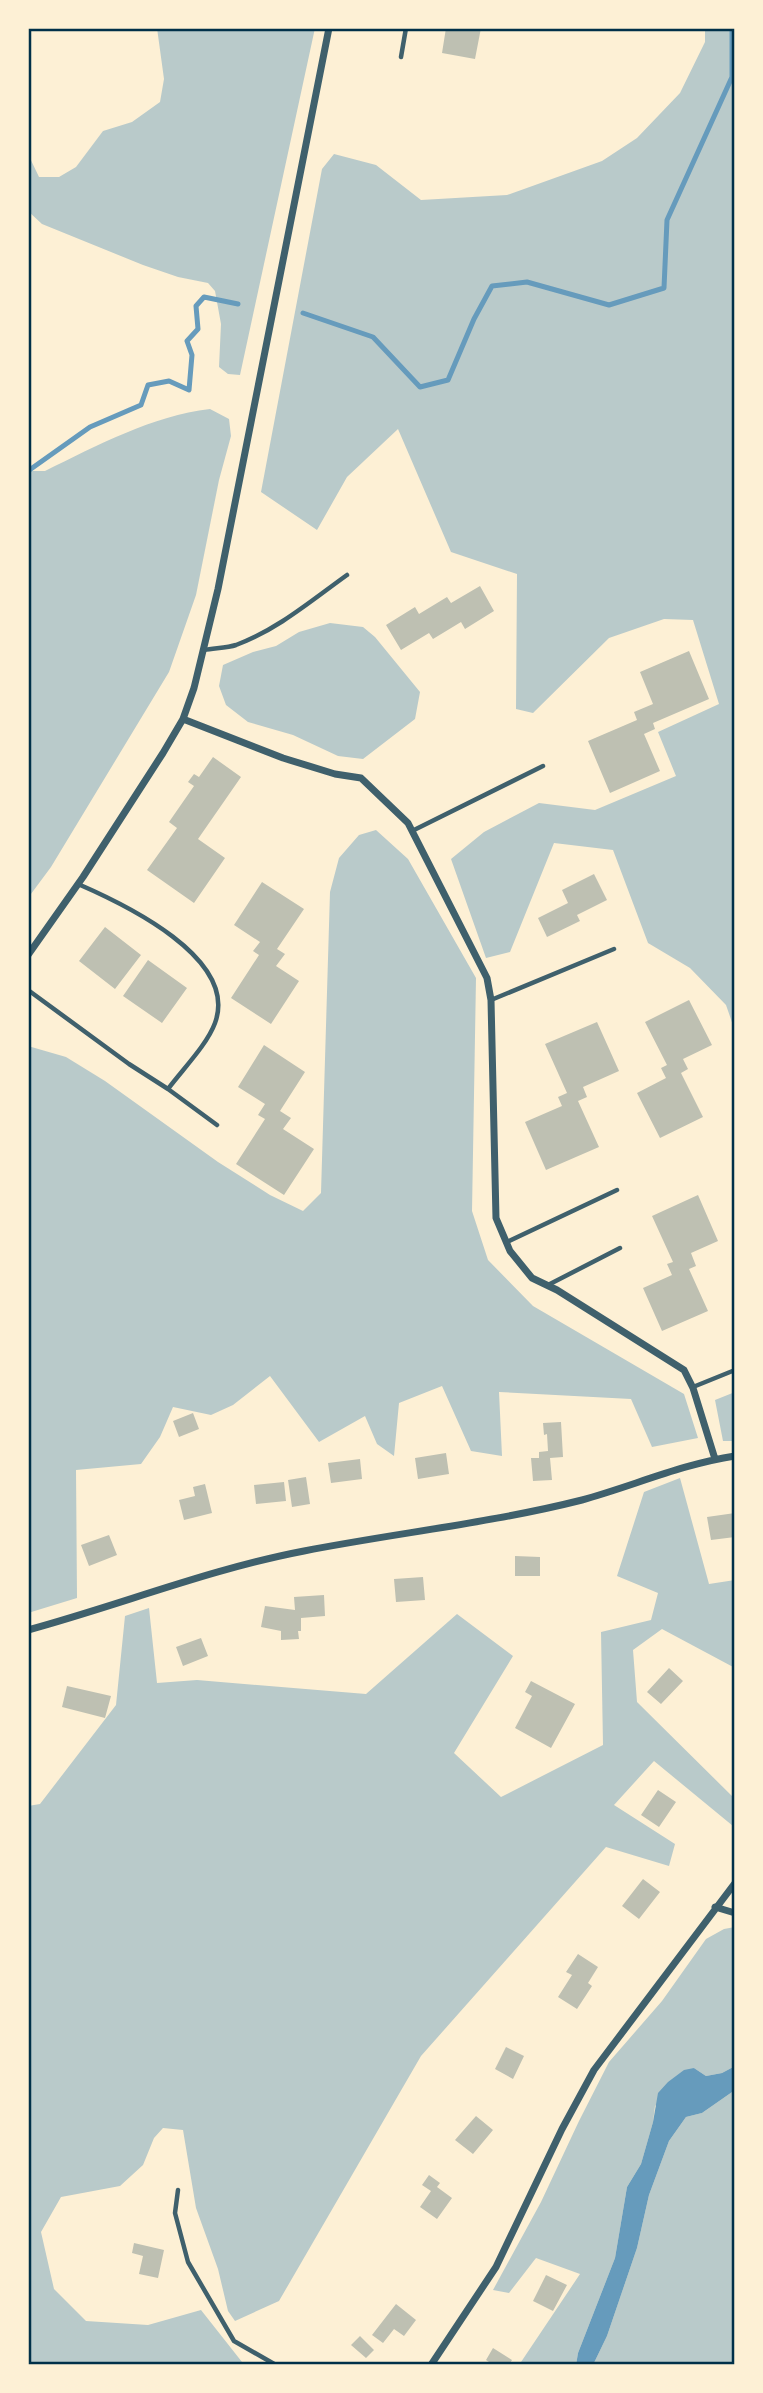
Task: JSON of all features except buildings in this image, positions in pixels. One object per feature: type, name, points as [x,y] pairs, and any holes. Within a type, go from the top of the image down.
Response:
[{"type":"street","points":[[28,955],[78,884],[183,719],[203,650],[239,486],[329,28]]},
{"type":"street","points":[[183,719],[283,758],[328,772],[360,778],[408,823],[486,978],[491,1000],[496,1218],[510,1251],[532,1278],[684,1370],[693,1388],[715,1459]]},
{"type":"street","points":[[28,1630],[253,1563],[303,1551],[498,1518],[582,1500],[666,1472],[735,1456]]},
{"type":"street","points":[[431,2365],[496,2267],[562,2129],[594,2070],[735,1882]]},
{"type":"street","points":[[715,1907],[735,1913]]},
{"type":"lane","points":[[401,57],[406,28]]},
{"type":"lane","points":[[203,650],[235,645],[265,630],[299,611],[347,575]]},
{"type":"lane","points":[[412,831],[543,766]]},
{"type":"lane","points":[[78,884],[116,901],[182,944],[198,958],[214,985],[218,1004],[215,1024],[168,1088]]},
{"type":"lane","points":[[491,1000],[614,949]]},
{"type":"lane","points":[[28,990],[217,1125]]},
{"type":"lane","points":[[506,1242],[617,1190]]},
{"type":"lane","points":[[548,1286],[620,1248]]},
{"type":"lane","points":[[693,1388],[735,1370]]},
{"type":"lane","points":[[178,2190],[174,2213],[188,2262],[234,2341],[276,2365]]},
{"type":"shaded area","points":[[157,28],[315,28],[240,375],[228,374],[219,367],[221,324],[215,291],[208,283],[178,277],[143,265],[42,224],[28,211],[28,154],[39,177],[59,177],[76,167],[103,131],[132,122],[160,102],[164,79]]},
{"type":"shaded area","points":[[705,28],[735,28],[735,1031],[726,1005],[690,968],[648,943],[613,850],[554,843],[510,952],[486,958],[451,859],[484,832],[539,803],[595,810],[676,776],[658,732],[719,704],[693,620],[664,619],[609,638],[533,713],[516,709],[517,574],[451,552],[398,429],[347,477],[317,530],[261,492],[322,169],[334,154],[376,165],[421,200],[507,195],[602,161],[637,138],[680,93],[705,42]]},
{"type":"shaded area","points":[[210,409],[229,419],[231,436],[219,480],[196,595],[169,672],[51,867],[28,898],[28,471],[45,471],[146,425]]},
{"type":"shaded area","points":[[330,623],[363,627],[375,637],[420,692],[415,719],[363,759],[338,756],[293,735],[248,722],[226,705],[219,686],[223,665],[253,652],[276,646],[299,632]]},
{"type":"shaded area","points":[[376,830],[408,859],[476,978],[472,1211],[488,1260],[533,1306],[684,1394],[698,1438],[652,1447],[631,1399],[499,1392],[502,1456],[471,1451],[442,1386],[399,1403],[394,1456],[377,1444],[365,1416],[319,1442],[270,1376],[233,1405],[211,1415],[173,1407],[160,1437],[141,1464],[76,1470],[77,1598],[28,1613],[28,1046],[66,1057],[105,1081],[218,1162],[270,1195],[303,1211],[321,1193],[330,892],[339,858],[359,835]]},
{"type":"shaded area","points":[[735,1392],[735,1441],[723,1441],[715,1400]]},
{"type":"shaded area","points":[[680,1478],[709,1584],[735,1580],[735,1668],[662,1629],[633,1650],[637,1702],[734,1798],[733,1826],[654,1761],[614,1805],[675,1844],[669,1866],[606,1847],[421,2056],[279,2301],[235,2321],[228,2311],[218,2269],[196,2208],[183,2130],[163,2128],[154,2138],[143,2165],[120,2186],[61,2197],[41,2232],[54,2289],[86,2321],[148,2325],[201,2310],[242,2362],[250,2365],[28,2365],[28,1806],[40,1804],[116,1705],[125,1616],[149,1608],[157,1683],[197,1680],[366,1694],[457,1614],[513,1656],[454,1753],[501,1797],[603,1745],[601,1632],[651,1620],[658,1593],[617,1576],[644,1492]]},
{"type":"shaded area","points":[[735,1927],[735,2066],[722,2073],[706,2076],[694,2068],[655,2106],[641,2164],[627,2187],[615,2258],[578,2353],[576,2365],[519,2365],[580,2274],[536,2258],[509,2293],[493,2290],[541,2202],[609,2062],[662,2001],[706,1939],[724,1929]]},
{"type":"shaded area","points":[[735,2090],[735,2365],[593,2365],[607,2336],[637,2248],[649,2195],[669,2141],[686,2117],[702,2113]]},
{"type":"water","points":[[735,2066],[735,2090],[702,2113],[686,2117],[669,2141],[649,2195],[637,2248],[607,2336],[593,2365],[576,2365],[578,2353],[615,2258],[627,2187],[641,2164],[658,2093],[684,2070],[694,2068],[706,2076],[722,2073]]},
{"type":"waterway","points":[[303,313],[373,337],[420,387],[448,380],[474,319],[492,286],[527,282],[609,305],[664,288],[667,220],[732,77],[732,28]]},
{"type":"waterway","points":[[28,471],[90,427],[141,405],[148,385],[169,381],[189,390],[192,355],[187,341],[198,329],[196,306],[204,297],[238,304]]}]
